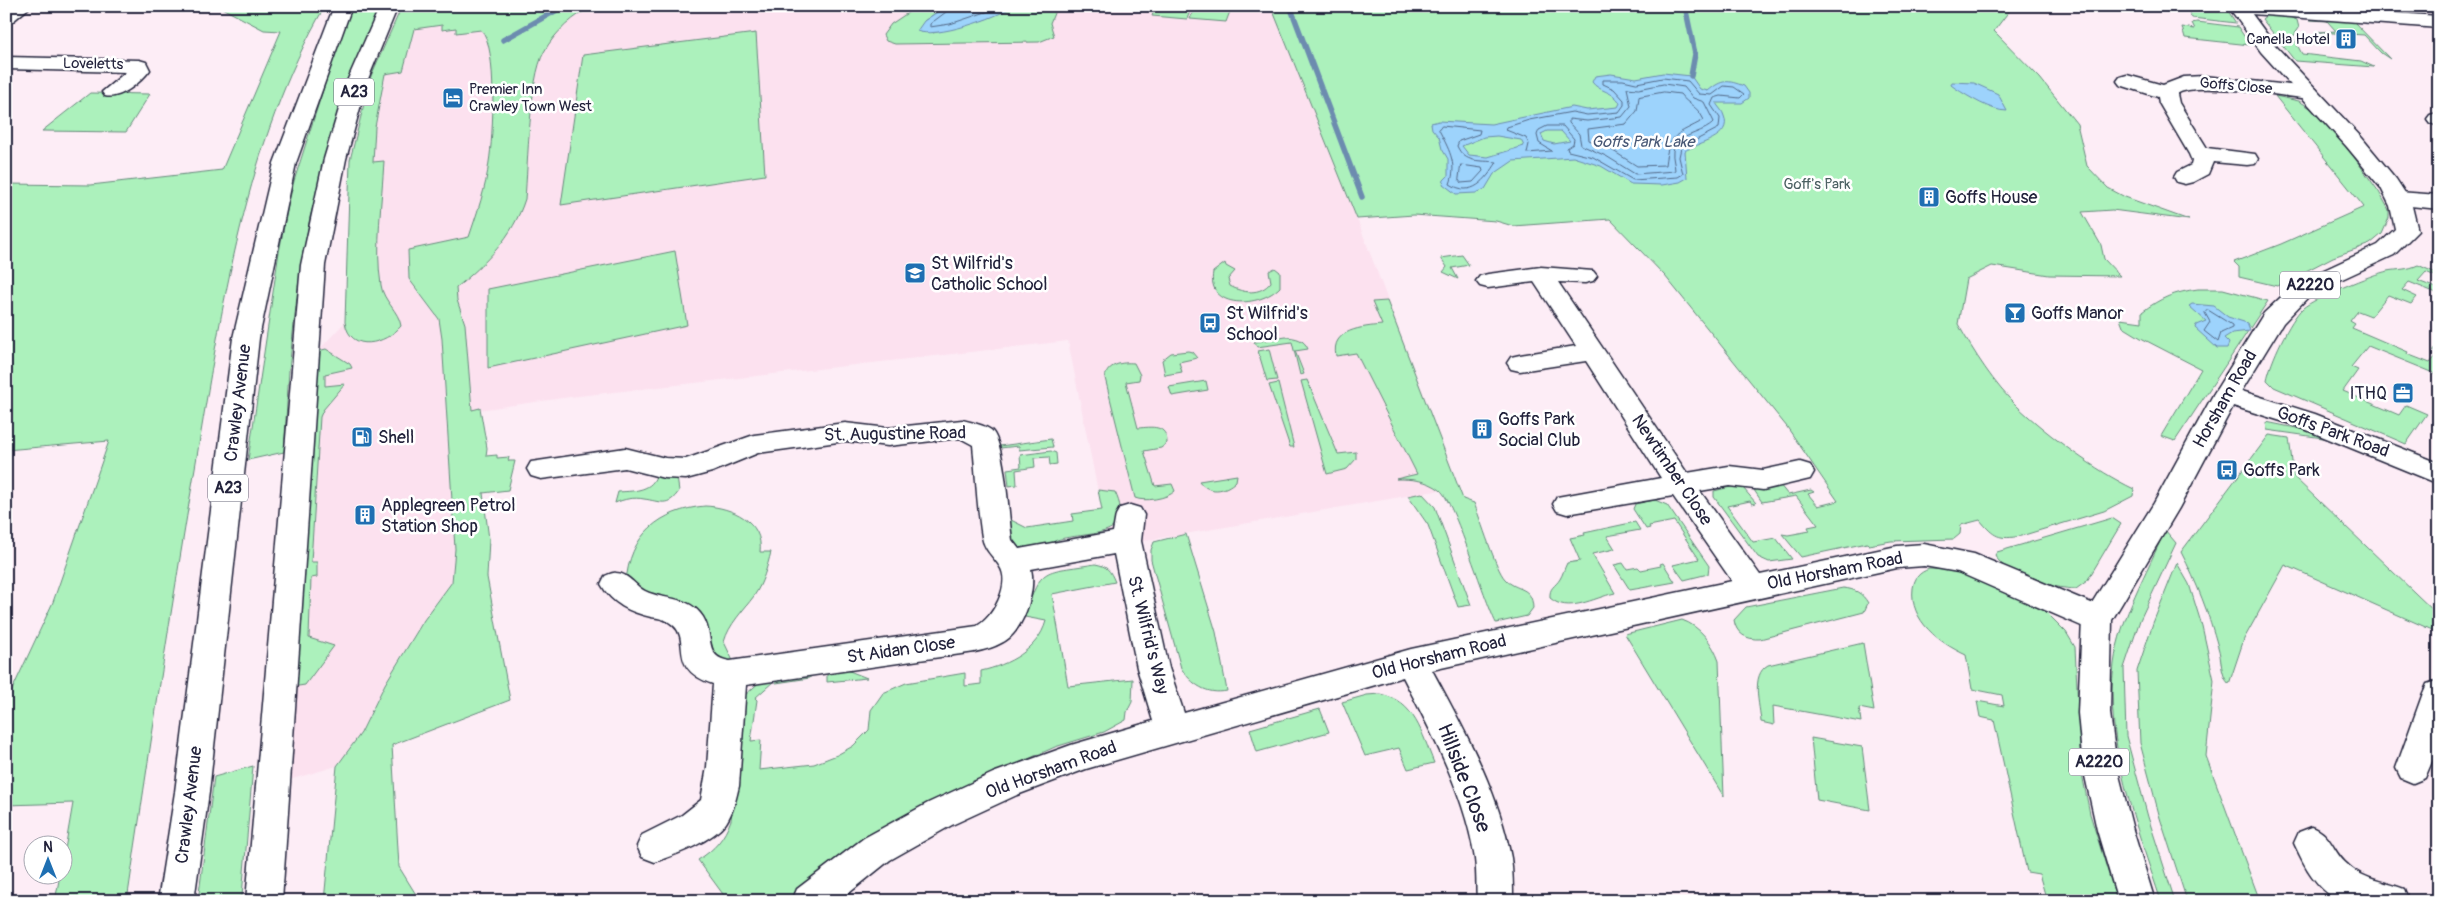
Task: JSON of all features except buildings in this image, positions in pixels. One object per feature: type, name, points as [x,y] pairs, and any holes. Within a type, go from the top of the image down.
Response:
[{"type":"street","points":[[6,18],[22,6]]},
{"type":"street","name":"Crawley Avenue","points":[[176,901],[246,338],[285,162],[338,16],[344,6]]},
{"type":"street","name":"A23","points":[[264,901],[313,265],[335,159],[358,78],[390,6]]},
{"type":"street","points":[[2238,7],[2439,22]]},
{"type":"street","name":"Horsham Road","points":[[2137,901],[2115,830],[2100,767],[2094,713],[2097,618],[2164,508],[2226,395],[2273,318],[2290,299],[2304,288],[2386,250],[2407,231],[2399,199],[2362,150],[2264,46],[2238,7]]},
{"type":"street","name":"Loveletts","points":[[6,63],[139,66],[140,70],[112,92]]},
{"type":"street","points":[[2127,81],[2167,93],[2169,102],[2203,162],[2200,169],[2185,176]]},
{"type":"street","name":"Goffs Close","points":[[2167,93],[2174,86],[2198,82],[2309,93]]},
{"type":"street","points":[[2200,154],[2247,159]]},
{"type":"street","points":[[2399,199],[2439,202]]},
{"type":"street","points":[[1488,281],[1541,274],[1584,276]]},
{"type":"street","name":"Newtimber Close","points":[[1541,274],[1680,484],[1752,587]]},
{"type":"street","points":[[1520,363],[1592,352]]},
{"type":"street","name":"Goffs Park Road","points":[[2226,395],[2306,420],[2385,450],[2439,474]]},
{"type":"street","name":"St. Augustine Road","points":[[541,468],[636,458],[657,466],[686,469],[702,465],[754,444],[845,432],[888,437],[962,429],[974,432],[982,437],[986,444],[997,540],[1003,552],[1012,561]]},
{"type":"street","points":[[1567,504],[1728,476],[1763,480],[1800,472]]},
{"type":"street","name":"St. Wilfrid's Way","points":[[1012,561],[1128,528],[1153,668],[1172,728]]},
{"type":"street","name":"Old Horsham Road","points":[[810,901],[878,849],[940,814],[1005,784],[1083,755],[1172,728],[1411,662],[1752,587],[1897,557],[1924,556],[1945,558],[1981,568],[2097,618]]},
{"type":"street","name":"St Aidan Close","points":[[616,584],[631,600],[686,617],[703,665],[710,671],[730,674],[949,643],[985,636],[998,629],[1008,614],[1015,594],[1017,575],[1012,561]]},
{"type":"street","name":"Hillside Close","points":[[1411,662],[1438,712],[1479,807],[1492,856],[1495,901]]},
{"type":"street","points":[[655,846],[705,820],[716,809],[722,783],[730,674]]},
{"type":"street","points":[[2413,768],[2434,728],[2439,693]]},
{"type":"street","points":[[2312,843],[2320,862],[2345,886],[2374,898],[2392,901]]},
{"type":"shaded area","name":"St Wilfrid's Catholic School","points":[[595,6],[1272,6],[1357,219],[1459,487],[1109,547],[1068,341],[570,397],[472,411],[465,324],[457,300],[450,241],[408,250],[409,279],[439,319],[442,339],[455,549],[452,582],[424,620],[385,684],[361,733],[337,766],[289,780],[315,354],[345,322],[350,160],[356,130],[375,127],[385,74],[403,71],[414,29],[442,25],[442,30],[457,28],[456,33],[481,30],[486,34],[492,53],[520,38]]},
{"type":"green space","points":[[218,6],[325,6],[298,59],[275,114],[256,170],[227,286],[178,572],[127,901],[55,901],[58,884],[72,884],[72,834],[68,834],[73,803],[6,805],[6,703],[53,602],[109,441],[6,450],[6,184],[91,185],[222,170],[281,31],[264,30]]},
{"type":"green space","points":[[354,6],[379,6],[353,70],[310,217],[298,287],[289,370],[284,452],[248,460],[279,252],[288,206],[294,181],[343,27]]},
{"type":"green space","points":[[402,6],[594,6],[566,25],[553,38],[544,52],[535,81],[532,101],[525,199],[520,213],[506,237],[488,259],[456,288],[457,300],[465,324],[472,410],[480,408],[487,448],[486,456],[497,455],[497,458],[509,457],[508,461],[515,461],[508,490],[483,493],[489,539],[487,577],[510,700],[392,745],[399,867],[420,901],[324,901],[337,766],[361,733],[385,684],[424,620],[452,582],[455,549],[442,339],[439,319],[409,279],[408,250],[469,237],[488,172],[491,150],[493,114],[492,72],[490,53],[481,30],[456,33],[456,28],[442,30],[442,25],[414,29],[403,71],[385,74],[375,127],[373,162],[384,161],[379,240],[379,271],[382,291],[400,321],[401,326],[387,337],[378,341],[369,343],[354,339],[348,332],[345,322],[350,160],[371,76]]},
{"type":"green space","points":[[918,6],[946,6],[924,21],[933,33],[986,19],[1013,6],[1057,6],[1050,23],[1054,36],[1039,42],[895,44],[886,41],[883,35],[891,24]]},
{"type":"green space","points":[[1156,6],[1192,6],[1187,19],[1152,16]]},
{"type":"green space","points":[[1195,6],[1232,6],[1226,22],[1190,19]]},
{"type":"green space","name":"Goff's Park","points":[[1271,6],[2013,6],[1994,31],[2040,78],[2077,124],[2087,166],[2108,188],[2125,197],[2189,220],[2112,210],[2082,212],[2101,245],[2104,259],[2120,276],[2049,275],[1992,266],[1966,279],[1958,324],[1978,357],[2009,399],[2044,430],[2073,452],[2104,473],[2134,489],[2133,496],[2104,511],[2021,536],[2007,538],[1998,536],[1993,534],[1980,520],[1961,525],[1960,534],[1954,539],[1891,541],[1869,545],[1867,543],[1801,557],[1782,534],[1788,535],[1810,531],[1808,527],[1818,525],[1796,496],[1762,502],[1754,490],[1780,485],[1788,495],[1811,490],[1814,492],[1808,494],[1818,506],[1838,501],[1787,427],[1665,276],[1610,219],[1513,226],[1496,221],[1414,215],[1357,219]]},
{"type":"green space","points":[[2186,7],[2228,11],[2236,23],[2192,18]]},
{"type":"green space","points":[[2267,15],[2284,15],[2297,20],[2299,28],[2293,37],[2302,54],[2361,61],[2374,67],[2295,61],[2262,19]]},
{"type":"green space","points":[[2308,17],[2352,20],[2390,59],[2381,53],[2364,35],[2318,32],[2336,31],[2327,21],[2310,20]]},
{"type":"green space","points":[[2192,23],[2238,27],[2250,45],[2185,38],[2182,27],[2195,29]]},
{"type":"green space","points":[[756,33],[765,175],[561,205],[583,55]]},
{"type":"green space","points":[[90,93],[150,94],[126,132],[42,131]]},
{"type":"green space","points":[[2275,96],[2299,101],[2312,109],[2325,121],[2354,157],[2379,192],[2389,210],[2389,218],[2382,234],[2370,244],[2333,257],[2277,286],[2239,277],[2239,267],[2234,262],[2281,244],[2364,207]]},
{"type":"green space","points":[[675,251],[687,325],[488,368],[488,289]]},
{"type":"green space","points":[[1462,255],[1469,265],[1452,268],[1458,279],[1443,272],[1447,267],[1441,258]]},
{"type":"green space","points":[[1225,263],[1226,266],[1235,271],[1228,279],[1230,286],[1246,292],[1262,290],[1271,282],[1269,271],[1275,268],[1280,272],[1280,287],[1271,294],[1248,302],[1236,302],[1226,299],[1218,293],[1213,284],[1213,272]]},
{"type":"green space","points":[[2418,265],[2436,273],[2435,276],[2426,272],[2418,281],[2439,289],[2439,294],[2409,282],[2402,290],[2417,297],[2411,304],[2388,295],[2371,316],[2358,311],[2350,321],[2355,324],[2352,328],[2430,363],[2438,354],[2433,351],[2439,343],[2439,358],[2437,362],[2439,363],[2439,375],[2368,346],[2351,367],[2358,370],[2343,391],[2399,415],[2406,405],[2427,414],[2406,444],[2274,387],[2267,380],[2281,342],[2292,322],[2303,308],[2331,293],[2370,277]]},
{"type":"green space","points":[[2198,289],[2223,289],[2268,301],[2175,441],[2161,436],[2201,369],[2123,327],[2120,319],[2142,322],[2142,312],[2155,303],[2168,296]]},
{"type":"green space","points":[[1387,301],[1463,499],[1474,503],[1501,574],[1510,583],[1527,592],[1530,596],[1533,608],[1527,616],[1496,623],[1461,531],[1446,498],[1440,490],[1425,482],[1396,479],[1417,474],[1356,353],[1336,356],[1335,347],[1343,335],[1350,331],[1382,325],[1372,302]]},
{"type":"green space","points":[[1286,337],[1302,341],[1308,349],[1295,351],[1304,374],[1300,375],[1292,342],[1257,347],[1254,342]]},
{"type":"green space","points":[[326,349],[350,364],[352,368],[325,374],[325,386],[345,384],[323,410],[320,417],[311,562],[317,562],[317,577],[311,578],[309,638],[334,646],[305,685],[292,687],[318,351]]},
{"type":"green space","points":[[1269,349],[1277,380],[1267,381],[1258,351]]},
{"type":"green space","points":[[1192,352],[1197,358],[1179,362],[1182,372],[1165,375],[1162,360],[1171,353]]},
{"type":"green space","points":[[1125,363],[1134,363],[1140,375],[1139,380],[1126,382],[1138,428],[1158,428],[1164,432],[1166,437],[1167,443],[1161,448],[1144,451],[1155,486],[1172,484],[1175,491],[1167,496],[1155,499],[1144,500],[1135,498],[1105,378],[1106,373],[1112,367]]},
{"type":"green space","points":[[1307,380],[1338,454],[1356,452],[1356,459],[1347,469],[1327,474],[1301,381]]},
{"type":"green space","points":[[1206,381],[1208,390],[1172,396],[1169,387]]},
{"type":"green space","points":[[1278,383],[1294,447],[1290,447],[1269,385]]},
{"type":"green space","points":[[2266,422],[2306,430],[2337,440],[2267,430]]},
{"type":"green space","points":[[2269,435],[2289,438],[2294,477],[2439,616],[2439,633],[2285,565],[2244,639],[2229,684],[2223,672],[2207,611],[2181,552]]},
{"type":"green space","points":[[1051,439],[1053,447],[1019,450],[1019,446],[1000,448],[1000,446]]},
{"type":"green space","points":[[1051,451],[1056,453],[1057,464],[1050,465],[1049,457],[1034,458],[1035,467],[1016,470],[1017,485],[1009,486],[1007,469],[1021,467],[1020,455]]},
{"type":"green space","points":[[1237,475],[1236,481],[1232,485],[1217,490],[1207,488],[1199,481]]},
{"type":"green space","points":[[656,476],[677,477],[679,491],[671,500],[663,502],[633,498],[615,503],[618,492],[645,488],[650,485]]},
{"type":"green space","points":[[1734,486],[1743,488],[1756,503],[1752,504],[1750,501],[1727,506],[1753,542],[1776,538],[1792,559],[1769,562],[1758,557],[1714,497],[1714,491]]},
{"type":"green space","points":[[1098,490],[1115,492],[1120,508],[1119,519],[1114,526],[1105,531],[1068,537],[1054,541],[1047,546],[1032,549],[1019,548],[1008,538],[1009,519],[1027,528],[1073,521],[1072,514],[1102,510]]},
{"type":"green space","points":[[1422,493],[1435,507],[1471,605],[1458,607],[1428,525],[1408,496]]},
{"type":"green space","points":[[1655,500],[1667,505],[1709,566],[1708,574],[1684,580],[1673,565],[1699,559],[1674,521],[1649,526],[1650,528],[1646,529],[1633,509],[1635,504]]},
{"type":"green space","points":[[705,506],[725,509],[744,518],[757,532],[760,541],[760,552],[771,552],[760,586],[726,635],[724,642],[734,663],[724,663],[653,599],[626,583],[628,566],[633,551],[640,539],[650,528],[661,519],[674,513],[689,508]]},
{"type":"green space","points":[[2112,518],[2121,524],[2087,581],[2076,589],[2043,584],[2019,576],[2001,563],[1995,555],[1997,552]]},
{"type":"green space","points":[[1635,522],[1640,530],[1607,536],[1615,549],[1592,554],[1615,593],[1573,605],[1557,603],[1550,598],[1551,589],[1560,579],[1567,563],[1580,561],[1570,538],[1585,535],[1584,533]]},
{"type":"green space","points":[[2165,530],[2176,543],[2140,620],[2124,668],[2126,736],[2148,817],[2175,901],[2161,901],[2142,844],[2118,754],[2112,694],[2114,664],[2122,629]]},
{"type":"green space","points":[[1186,534],[1216,632],[1227,691],[1207,690],[1195,684],[1181,668],[1151,560],[1151,550],[1154,542]]},
{"type":"green space","points":[[1623,563],[1627,569],[1638,567],[1641,570],[1661,566],[1660,564],[1663,563],[1675,582],[1630,590],[1614,565]]},
{"type":"green space","points":[[2177,563],[2189,584],[2202,626],[2214,680],[2206,756],[2260,901],[2187,901],[2160,818],[2140,743],[2137,671],[2153,623]]},
{"type":"green space","points":[[1095,564],[1108,569],[1115,582],[1052,594],[1068,686],[1133,679],[1132,702],[1127,712],[1126,720],[1104,732],[1055,747],[954,792],[789,901],[728,901],[698,860],[718,843],[731,820],[744,696],[762,680],[842,668],[867,678],[827,682],[827,673],[810,676],[810,678],[776,683],[774,681],[755,698],[757,700],[751,741],[761,740],[759,770],[814,764],[853,746],[869,730],[871,710],[883,693],[906,683],[965,673],[965,686],[981,684],[981,671],[1001,665],[1021,655],[1042,631],[1046,621],[1025,617],[1041,579],[1055,571]]},
{"type":"green space","points":[[1929,569],[1949,570],[1974,578],[2042,608],[2066,632],[2075,647],[2081,769],[2090,814],[2117,901],[2047,901],[2039,874],[2027,872],[1994,720],[1980,717],[1977,701],[2004,706],[2002,695],[1972,689],[1966,655],[1946,644],[1921,621],[1913,600],[1913,588],[1918,576]]},
{"type":"green space","points":[[1843,588],[1851,589],[1861,594],[1868,603],[1864,612],[1760,639],[1743,635],[1735,625],[1734,620],[1746,607]]},
{"type":"green space","points":[[1682,620],[1695,627],[1705,636],[1719,661],[1724,797],[1625,634]]},
{"type":"green space","points":[[1863,643],[1874,711],[1859,708],[1861,722],[1773,706],[1774,725],[1761,722],[1757,691],[1759,676],[1768,665]]},
{"type":"green space","points":[[1380,694],[1392,698],[1409,711],[1421,730],[1434,763],[1408,769],[1399,748],[1365,756],[1342,702],[1367,695]]},
{"type":"green space","points":[[1320,709],[1329,732],[1257,752],[1250,729]]},
{"type":"green space","points":[[1811,738],[1862,747],[1870,810],[1817,800]]},
{"type":"green space","points":[[253,766],[242,896],[225,901],[198,901],[214,777]]},
{"type":"water","points":[[946,6],[1013,6],[994,16],[951,30],[925,33],[917,31],[924,21]]},
{"type":"water","name":"Goffs Park Lake","points":[[1663,73],[1691,76],[1700,89],[1708,91],[1717,84],[1729,82],[1744,86],[1749,93],[1749,98],[1742,103],[1716,103],[1723,112],[1725,123],[1723,130],[1712,139],[1685,151],[1687,178],[1680,182],[1662,185],[1631,184],[1601,166],[1573,157],[1513,161],[1494,174],[1485,189],[1476,193],[1456,194],[1443,184],[1448,176],[1448,159],[1442,149],[1439,137],[1432,129],[1431,123],[1439,121],[1491,124],[1572,107],[1587,110],[1618,107],[1620,103],[1614,96],[1598,88],[1592,82],[1595,76],[1611,74],[1636,78]],"holes":[[[1547,131],[1561,131],[1570,141],[1554,144],[1544,141],[1541,134]],[[1497,136],[1521,140],[1524,146],[1488,157],[1469,155],[1462,146],[1484,137]]]},
{"type":"water","points":[[1952,82],[1974,83],[1998,94],[2007,111],[1994,109],[1980,103],[1951,85]]},
{"type":"water","points":[[2192,304],[2214,306],[2228,317],[2247,323],[2250,331],[2232,333],[2224,338],[2229,343],[2227,348],[2217,348],[2195,328],[2196,325],[2206,321],[2189,306]]},
{"type":"waterway","points":[[503,40],[564,6]]},
{"type":"waterway","points":[[1290,6],[1362,197]]},
{"type":"waterway","points":[[1685,6],[1695,54],[1691,76]]},
{"type":"place","name":"Canella Hotel","points":[[2346,39]]},
{"type":"place","name":"Premier Inn Crawley Town West","points":[[453,98]]},
{"type":"place","name":"Goffs House","points":[[1929,197]]},
{"type":"place","name":"St Wilfrid's Catholic School","points":[[915,273]]},
{"type":"place","name":"Goffs Manor","points":[[2015,313]]},
{"type":"place","name":"St Wilfrid's School","points":[[1210,323]]},
{"type":"place","name":"ITHQ","points":[[2403,393]]},
{"type":"place","name":"Goffs Park Social Club","points":[[1482,429]]},
{"type":"place","name":"Shell","points":[[362,437]]},
{"type":"place","name":"Goffs Park","points":[[2227,470]]},
{"type":"place","name":"Applegreen Petrol Station Shop","points":[[365,515]]}]
